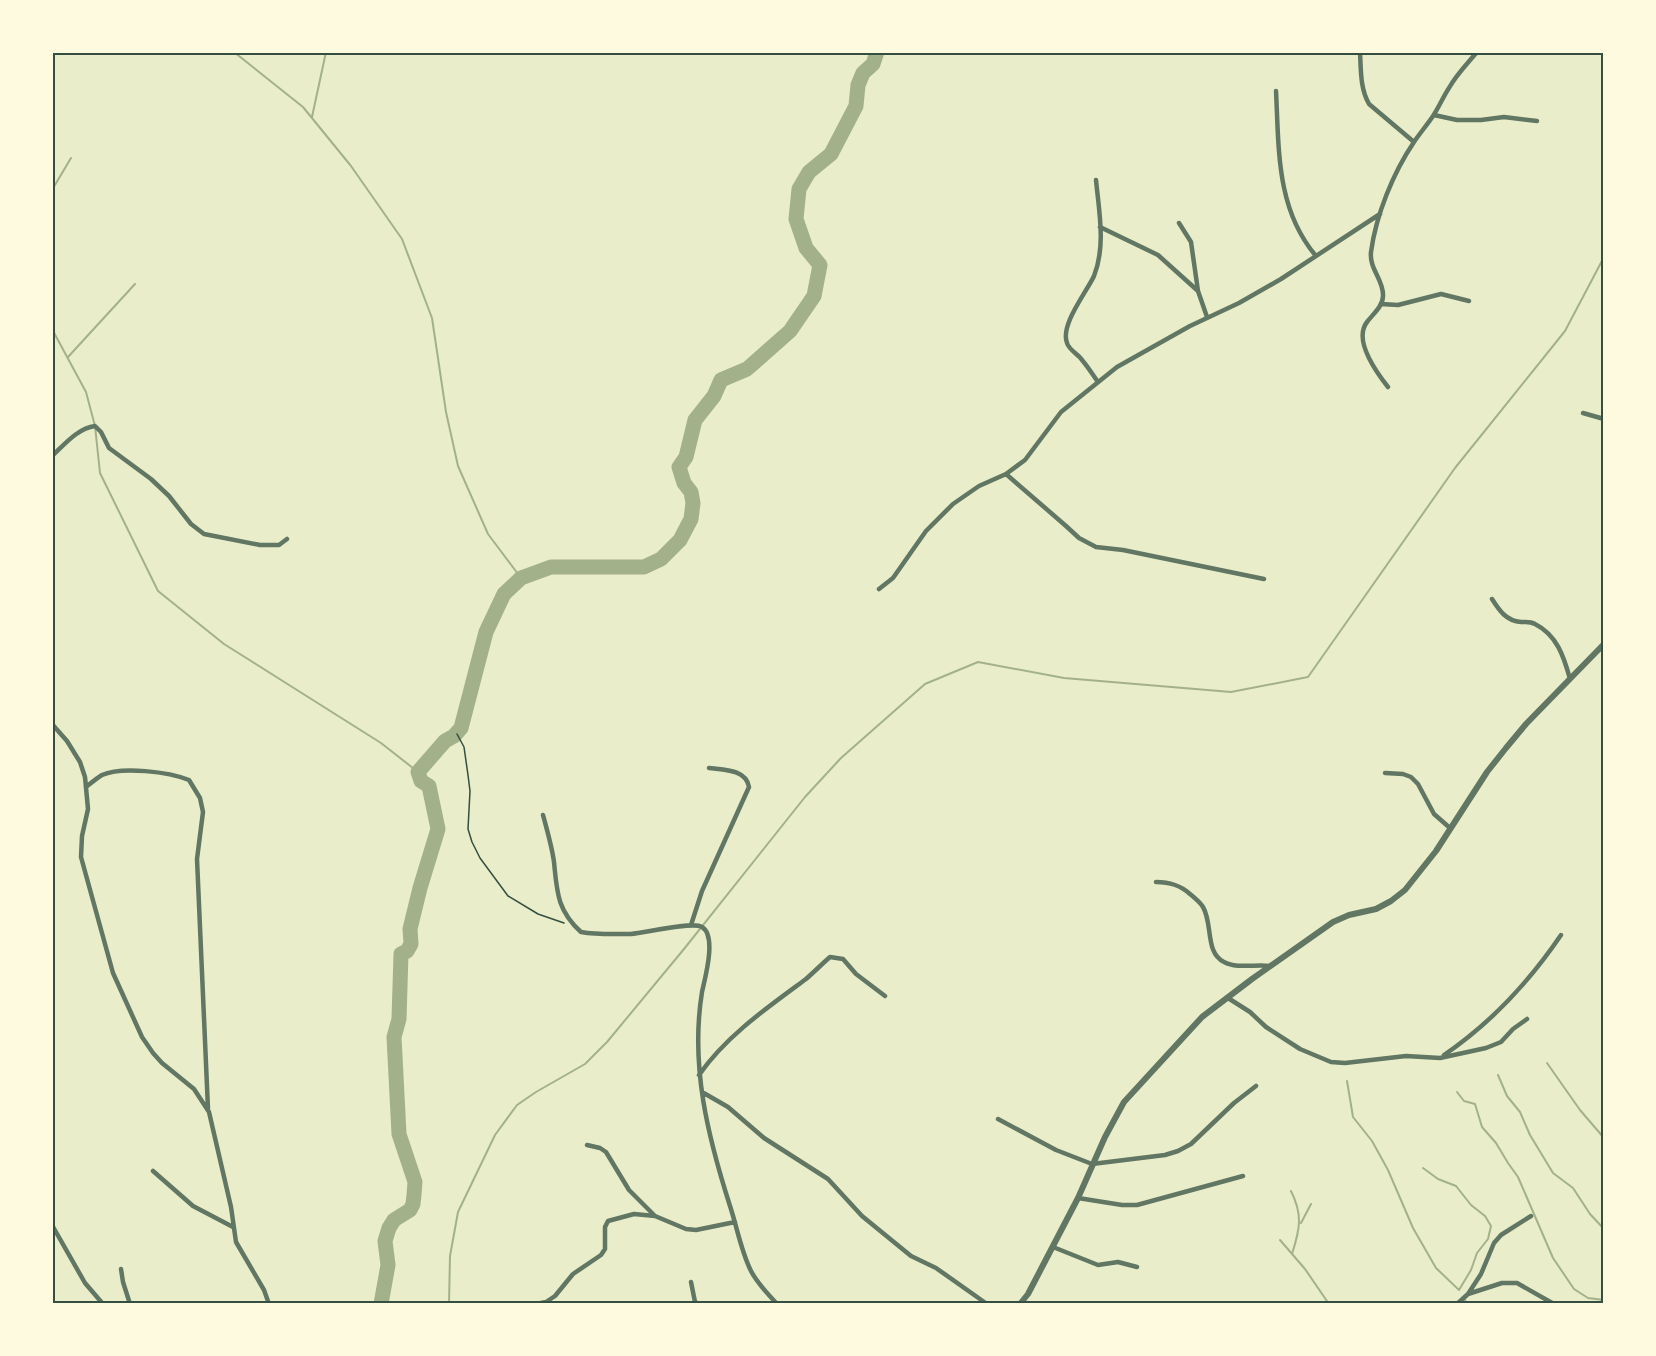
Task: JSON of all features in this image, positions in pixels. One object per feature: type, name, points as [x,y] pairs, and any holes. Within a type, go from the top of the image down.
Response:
[{"type":"street","points":[[1360,52],[1362,83],[1369,104],[1414,142]]},
{"type":"street","points":[[1388,387],[1379,375],[1362,340],[1363,328],[1381,304],[1383,292],[1373,269],[1371,253],[1380,214],[1387,192],[1414,142],[1434,115],[1449,87],[1477,52]]},
{"type":"street","points":[[1276,91],[1283,190],[1298,230],[1316,256]]},
{"type":"street","points":[[1434,115],[1457,120],[1504,117],[1537,121]]},
{"type":"street","points":[[1096,180],[1100,227],[1099,257],[1095,273],[1078,303],[1066,334],[1066,342],[1098,382]]},
{"type":"street","points":[[879,589],[892,578],[926,531],[953,504],[979,486],[1006,474],[1025,460],[1061,412],[1117,367],[1281,279],[1380,214]]},
{"type":"street","points":[[1179,223],[1191,242],[1198,291],[1207,317]]},
{"type":"street","points":[[1100,227],[1158,255],[1198,291]]},
{"type":"street","points":[[1381,304],[1398,305],[1441,294],[1469,301]]},
{"type":"street","points":[[1583,413],[1604,419]]},
{"type":"street","points":[[52,456],[79,433],[95,426],[101,432],[109,448],[151,479],[169,496],[191,524],[204,534],[260,545],[279,545],[287,538]]},
{"type":"street","points":[[1006,474],[1079,538],[1096,547],[1123,550],[1264,579]]},
{"type":"street","points":[[1492,599],[1506,617],[1535,624],[1552,638],[1563,653],[1570,679]]},
{"type":"street","points":[[1020,1304],[1028,1294],[1053,1247],[1124,1102],[1202,1017],[1333,922],[1349,915],[1376,909],[1391,901],[1416,878],[1487,772],[1506,748],[1526,724],[1604,644]]},
{"type":"street","points":[[52,724],[67,741],[80,762],[87,787],[88,809],[82,836],[81,857],[113,973],[142,1037],[162,1064],[194,1089],[208,1112]]},
{"type":"street","points":[[691,925],[702,891],[749,787],[743,776],[709,768]]},
{"type":"street","points":[[87,787],[102,775],[124,771],[164,774],[189,780],[200,798],[203,819],[197,859],[208,1112],[231,1207],[233,1227],[241,1252],[264,1290],[269,1304]]},
{"type":"street","points":[[1385,773],[1411,777],[1418,784],[1434,814],[1450,828]]},
{"type":"street","points":[[543,815],[554,861],[557,896],[566,916],[581,932],[632,934],[691,925],[702,927],[709,937],[710,950],[701,997],[697,1043],[699,1074],[709,1137],[752,1272],[777,1304]]},
{"type":"street","points":[[1156,882],[1174,884],[1182,888],[1203,906],[1217,957],[1234,965],[1270,966]]},
{"type":"street","points":[[1440,1059],[1466,1040],[1522,988],[1561,936]]},
{"type":"street","points":[[699,1074],[708,1061],[738,1032],[830,957],[843,959],[856,974],[885,996]]},
{"type":"street","points":[[1228,998],[1300,1049],[1331,1062],[1345,1063],[1406,1056],[1440,1059],[1496,1045],[1527,1019]]},
{"type":"street","points":[[998,1119],[1056,1150],[1092,1164],[1165,1155],[1191,1144],[1234,1103],[1256,1086]]},
{"type":"street","points":[[702,1092],[728,1107],[764,1138],[828,1179],[862,1216],[911,1256],[936,1268],[987,1304]]},
{"type":"street","points":[[587,1145],[606,1152],[629,1190],[655,1216]]},
{"type":"street","points":[[153,1171],[193,1206],[233,1227]]},
{"type":"street","points":[[1078,1198],[1137,1205],[1243,1176]]},
{"type":"street","points":[[536,1304],[546,1302],[555,1296],[573,1274],[601,1255],[605,1249],[605,1227],[608,1221],[634,1214],[655,1216],[686,1229],[696,1230],[735,1222]]},
{"type":"street","points":[[1457,1304],[1468,1294],[1481,1274],[1494,1243],[1501,1235],[1531,1216]]},
{"type":"street","points":[[52,1225],[85,1283],[103,1304]]},
{"type":"street","points":[[1053,1247],[1098,1265],[1118,1262],[1137,1267]]},
{"type":"street","points":[[121,1269],[130,1304]]},
{"type":"street","points":[[691,1282],[695,1302],[700,1304]]},
{"type":"street","points":[[1468,1294],[1502,1283],[1517,1283],[1554,1304]]},
{"type":"path","points":[[457,734],[464,747],[470,791],[468,829],[480,858],[508,896],[538,914],[576,927]]},
{"type":"waterway","points":[[234,52],[303,107],[351,166],[402,239],[432,318],[446,412],[458,466],[488,534],[521,578]]},
{"type":"waterway","points":[[312,117],[326,52]]},
{"type":"waterway","points":[[381,1304],[388,1265],[385,1241],[394,1220],[410,1210],[413,1204],[415,1182],[399,1134],[394,1037],[399,1019],[401,954],[407,951],[411,944],[410,929],[438,829],[429,786],[421,781],[418,772],[445,741],[461,728],[486,632],[504,594],[521,578],[551,567],[644,567],[661,559],[680,540],[691,519],[693,503],[691,492],[684,483],[679,467],[686,457],[695,420],[714,396],[721,380],[747,369],[790,331],[814,296],[820,265],[806,248],[796,219],[799,189],[809,172],[831,154],[856,106],[858,85],[863,73],[873,64],[877,52]]},
{"type":"waterway","points":[[52,190],[71,158]]},
{"type":"waterway","points":[[449,1304],[450,1256],[458,1212],[495,1135],[517,1105],[585,1064],[607,1042],[805,797],[841,758],[925,684],[978,662],[1064,678],[1231,692],[1308,677],[1455,468],[1565,331],[1604,257]]},
{"type":"waterway","points":[[68,357],[135,284]]},
{"type":"waterway","points":[[52,329],[86,392],[95,426],[100,473],[158,591],[224,644],[381,743],[418,772]]},
{"type":"waterway","points":[[1547,1063],[1580,1110],[1604,1138]]},
{"type":"waterway","points":[[1498,1075],[1507,1096],[1520,1112],[1530,1135],[1553,1173],[1573,1188],[1590,1214],[1604,1229]]},
{"type":"waterway","points":[[1347,1081],[1353,1117],[1372,1141],[1388,1170],[1413,1228],[1436,1268],[1459,1290],[1471,1270],[1477,1253],[1488,1239],[1491,1226],[1485,1216],[1471,1205],[1456,1186],[1438,1179],[1423,1168]]},
{"type":"waterway","points":[[1457,1092],[1464,1101],[1475,1104],[1482,1127],[1496,1143],[1518,1177],[1553,1258],[1574,1289],[1588,1298],[1604,1300]]},
{"type":"waterway","points":[[1291,1191],[1299,1215],[1297,1237],[1292,1254]]},
{"type":"waterway","points":[[1301,1223],[1311,1204]]},
{"type":"waterway","points":[[1280,1240],[1305,1269],[1329,1304]]},
{"type":"waterway","points":[[1465,1300],[1467,1304]]}]
